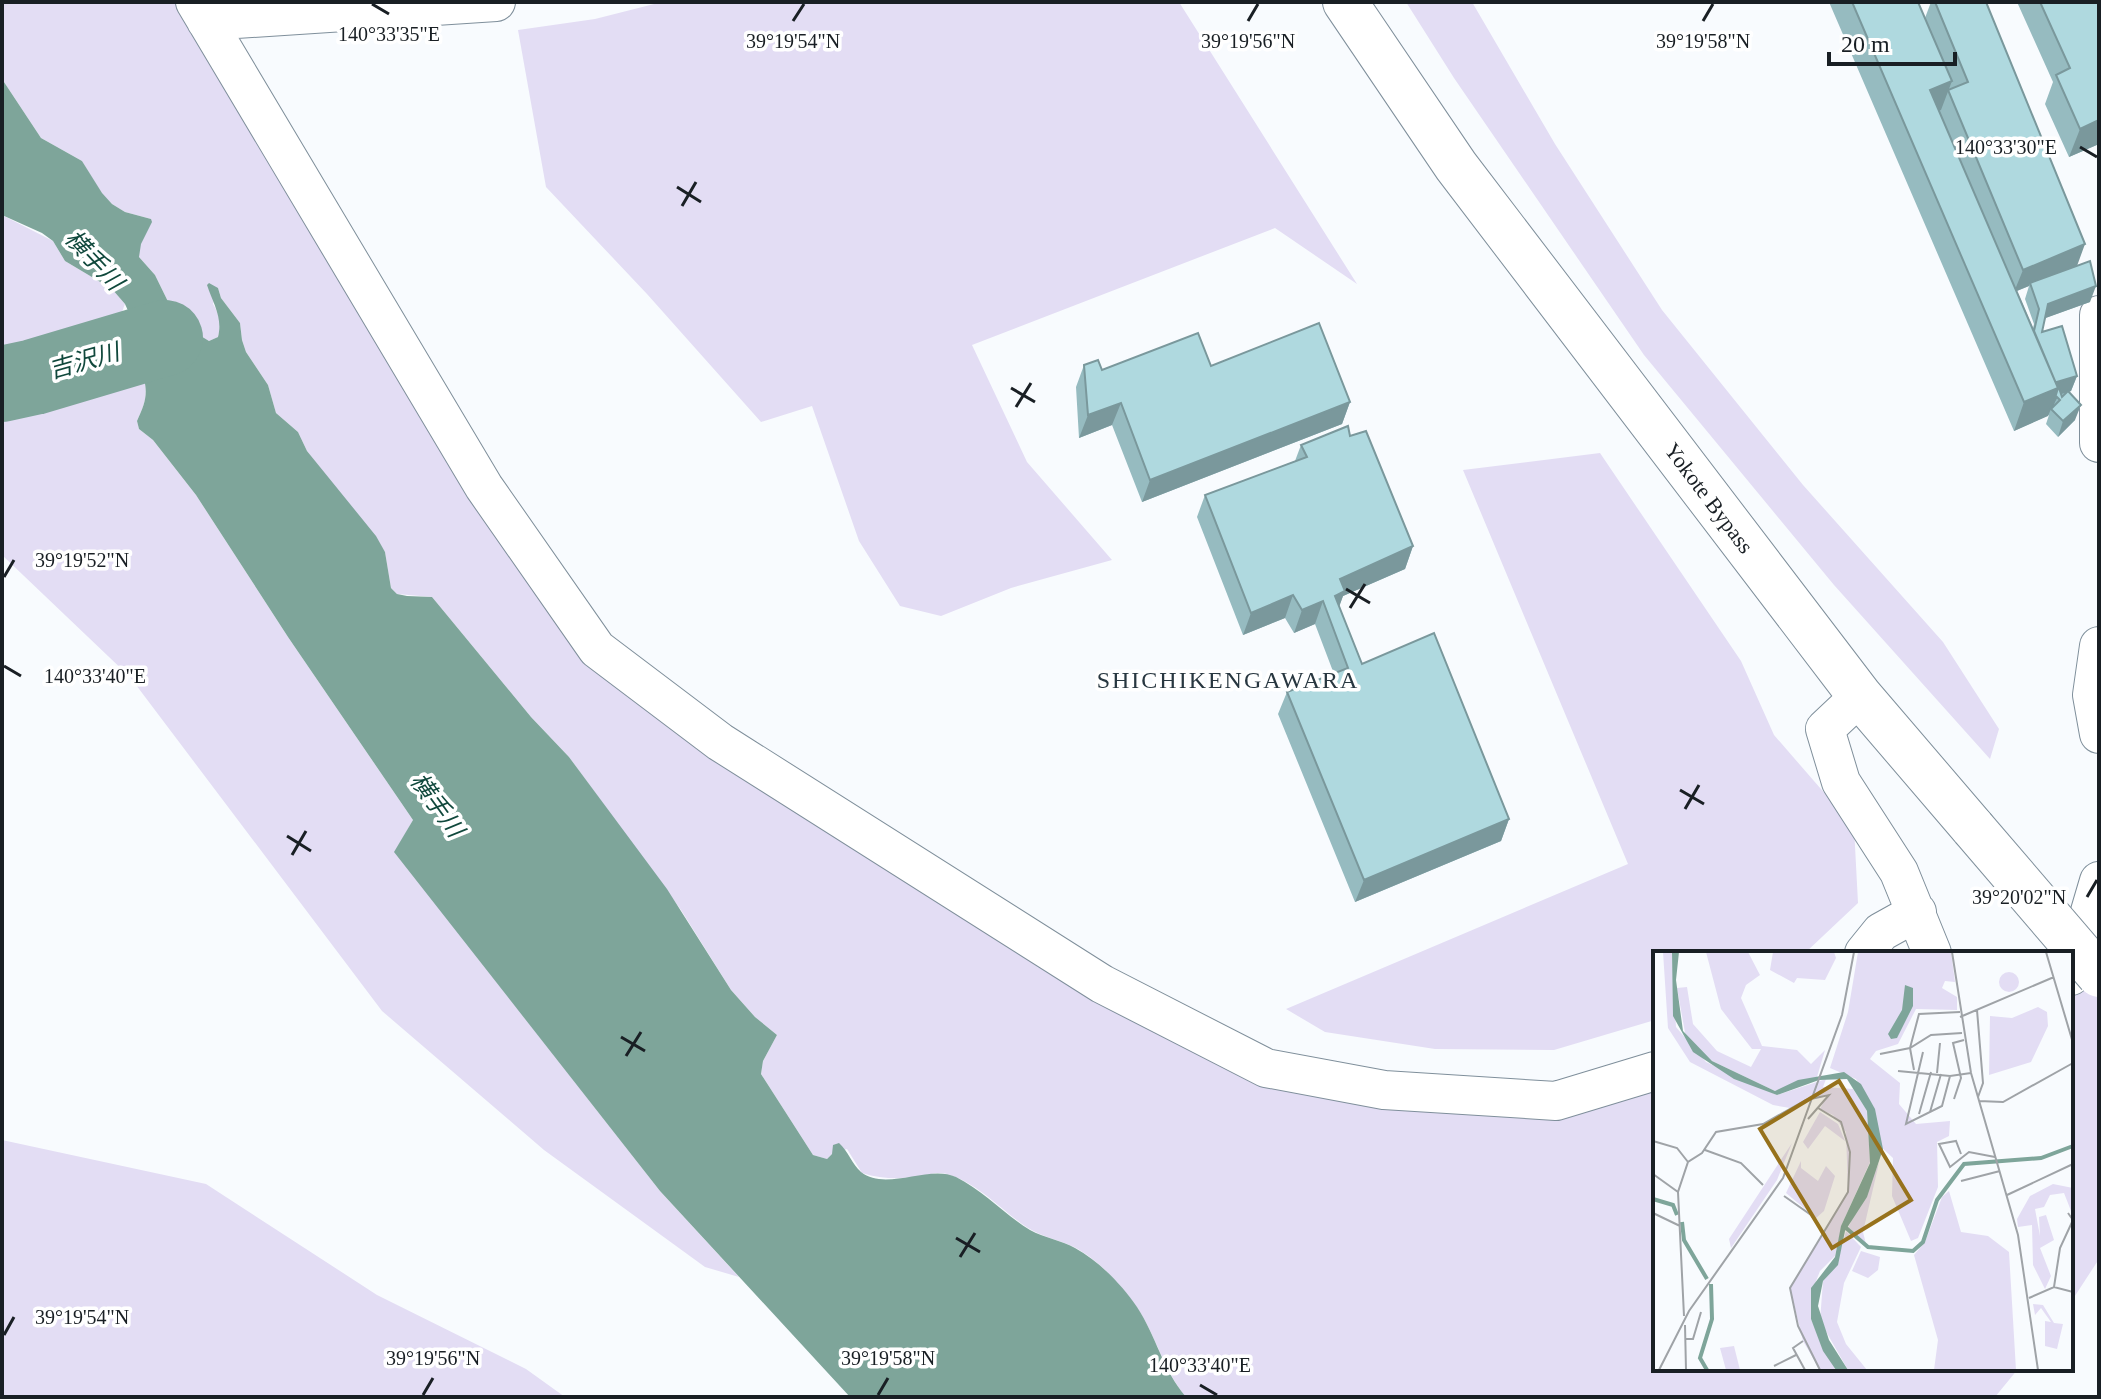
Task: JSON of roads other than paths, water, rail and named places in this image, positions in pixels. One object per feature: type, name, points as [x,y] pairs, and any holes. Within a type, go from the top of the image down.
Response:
[{"type":"highway","name":"Yokote Bypass","points":[[1345,2],[1456,166],[1860,696],[2099,975]]},
{"type":"street","points":[[496,2],[201,12],[484,487],[597,649],[720,742],[1102,984],[1266,1068],[1384,1090],[1556,1101],[1653,1072]]},
{"type":"street","points":[[2099,315],[2099,443]]},
{"type":"street","points":[[2099,646],[2092,695],[2099,734]]},
{"type":"street","points":[[1860,696],[1825,729],[1841,782],[1899,872],[1931,951]]},
{"type":"street","points":[[2073,969],[2099,881]]},
{"type":"street","points":[[1866,951],[1881,932],[1917,912]]},
{"type":"water","name":"横手川","points":[[2,79],[41,138],[82,161],[112,204],[125,212],[151,219],[139,257],[155,275],[178,322],[209,341],[218,337],[219,323],[207,285],[209,283],[218,288],[221,298],[240,323],[246,352],[268,385],[276,413],[298,432],[307,451],[376,536],[385,552],[391,588],[397,594],[432,597],[531,717],[569,757],[667,889],[731,990],[755,1017],[777,1035],[763,1061],[761,1074],[813,1155],[827,1159],[832,1154],[833,1145],[839,1143],[858,1169],[871,1177],[895,1179],[945,1174],[956,1177],[1030,1230],[1084,1253],[1109,1274],[1137,1307],[1171,1376],[1186,1397],[850,1397],[660,1191],[394,852],[413,820],[196,495],[153,440],[139,429],[137,421],[146,389],[140,367],[126,363],[124,346],[135,334],[125,304],[112,289],[65,261],[53,241],[42,233],[2,215]]},
{"type":"waterway","name":"吉沢川","points":[[2,384],[165,338]]},
{"type":"district","name":"SHICHIKENGAWARA","points":[[1228,680]]}]
